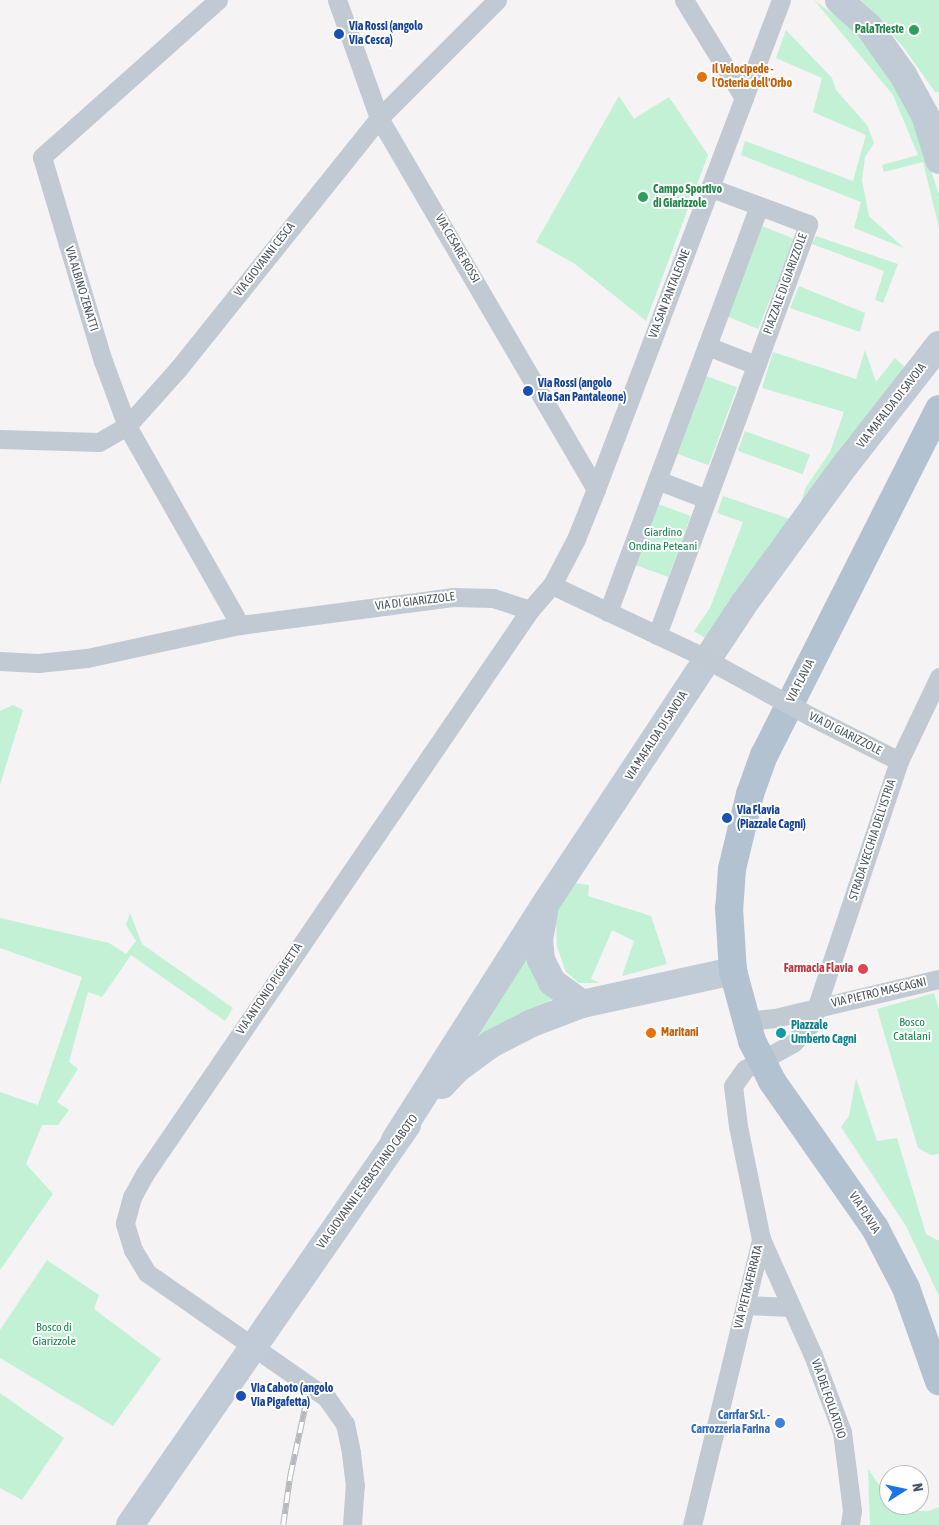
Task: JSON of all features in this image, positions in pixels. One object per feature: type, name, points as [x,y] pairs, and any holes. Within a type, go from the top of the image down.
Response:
[{"type":"main road","name":"VIA FLAVIA","points":[[733,971],[729,908],[732,869],[750,794],[764,756],[939,410]]},
{"type":"main road","points":[[733,971],[746,1021],[760,1059]]},
{"type":"main road","name":"VIA FLAVIA","points":[[760,1059],[787,1103],[875,1228],[906,1288],[939,1381]]},
{"type":"street","name":"VIA ALBINO ZENATTI","points":[[218,0],[42,157],[103,361],[127,426],[240,626]]},
{"type":"street","name":"VIA CESARE ROSSI","points":[[337,0],[379,118],[596,489]]},
{"type":"street","name":"VIA GIOVANNI CESCA","points":[[0,439],[99,442],[127,426],[178,369],[379,118],[497,0]]},
{"type":"street","points":[[684,0],[744,98]]},
{"type":"street","name":"VIA SAN PANTALEONE","points":[[552,585],[576,539],[596,489],[781,0]]},
{"type":"street","points":[[839,0],[869,27],[903,75],[925,115],[939,160]]},
{"type":"street","name":"PIAZZALE DI GIARIZZOLE","points":[[657,635],[808,224],[711,188]]},
{"type":"street","points":[[608,612],[759,206]]},
{"type":"street","name":"VIA MAFALDA DI SAVOIA","points":[[395,1140],[546,903],[743,605],[846,464],[939,345]]},
{"type":"street","points":[[707,346],[756,366]]},
{"type":"street","points":[[657,480],[707,498]]},
{"type":"street","points":[[530,610],[552,585]]},
{"type":"street","name":"VIA DI GIARIZZOLE","points":[[552,585],[695,653],[810,716],[899,761]]},
{"type":"street","name":"VIA DI GIARIZZOLE","points":[[0,661],[38,663],[87,658],[240,626],[452,597],[493,598],[530,610]]},
{"type":"street","name":"VIA ANTONIO PIGAFETTA","points":[[252,1346],[147,1273],[133,1250],[125,1223],[132,1197],[144,1175],[307,933],[530,610]]},
{"type":"street","name":"STRADA VECCHIA DELL'ISTRIA","points":[[818,1007],[899,761],[939,677]]},
{"type":"street","points":[[546,903],[539,940],[541,960],[552,982],[582,1004]]},
{"type":"street","name":"VIA GIOVANNI E SEBASTIANO CABOTO","points":[[130,1525],[395,1140],[457,1069],[491,1044],[532,1023],[582,1004],[733,971]]},
{"type":"street","name":"VIA PIETRO MASCAGNI","points":[[818,1007],[939,979]]},
{"type":"street","points":[[746,1021],[775,1018],[818,1007]]},
{"type":"street","points":[[760,1059],[803,1035],[818,1007]]},
{"type":"street","name":"VIA PIETRAFERRATA","points":[[692,1525],[761,1239],[738,1126],[733,1086],[739,1074],[760,1059]]},
{"type":"street","name":"VIA DEL FOLLATOIO","points":[[761,1239],[842,1432],[852,1510],[850,1525]]},
{"type":"street","points":[[745,1304],[791,1307]]},
{"type":"street","points":[[252,1346],[327,1398],[345,1424],[355,1486],[352,1525]]},
{"type":"green space","points":[[814,0],[859,33],[895,81],[923,145],[939,195],[939,228],[923,162],[884,172],[882,165],[918,155],[893,95]]},
{"type":"green space","name":"PalaTrieste","points":[[861,0],[939,0],[939,92],[935,92],[904,48]]},
{"type":"green space","points":[[786,30],[832,78],[836,90],[867,125],[874,143],[865,157],[862,180],[869,216],[904,248],[854,228],[861,202],[741,155],[745,141],[853,181],[866,135],[813,112],[822,78],[776,58]]},
{"type":"green space","name":"Campo Sportivo di Giarizzole","points":[[619,96],[634,119],[669,97],[708,155],[646,321],[575,264],[536,242]]},
{"type":"green space","points":[[762,226],[794,239],[758,329],[726,316]]},
{"type":"green space","points":[[816,236],[898,264],[883,303],[875,300],[884,271],[812,244]]},
{"type":"green space","points":[[799,286],[865,313],[860,332],[790,308]]},
{"type":"green space","points":[[865,350],[876,382],[895,358],[907,369],[800,505],[806,487],[830,452],[844,412],[762,388],[773,352],[856,379]]},
{"type":"green space","points":[[706,376],[737,387],[709,465],[678,454]]},
{"type":"green space","points":[[745,431],[810,455],[803,474],[738,451]]},
{"type":"green space","points":[[723,496],[790,519],[705,638],[694,631],[710,608],[743,522],[717,513]]},
{"type":"green space","name":"Giardino Ondina Peteani","points":[[655,503],[691,516],[668,577],[633,564]]},
{"type":"green space","points":[[13,705],[23,710],[0,785],[0,711]]},
{"type":"green space","points":[[574,883],[589,885],[588,896],[651,916],[667,964],[622,976],[634,941],[612,930],[591,979],[600,983],[579,983],[566,972],[557,947],[556,923],[559,904]]},
{"type":"green space","points":[[130,913],[142,944],[233,1008],[225,1021],[131,955],[102,997],[88,992],[69,1062],[78,1069],[57,1102],[69,1110],[58,1125],[42,1125],[26,1164],[53,1194],[0,1270],[0,1092],[38,1105],[82,977],[0,948],[0,918],[109,943],[126,954],[136,941],[126,925]]},
{"type":"green space","points":[[529,951],[555,998],[463,1048]]},
{"type":"green space","name":"Bosco Catalani","points":[[934,993],[939,1010],[939,1154],[931,1155],[918,1148],[877,1009]]},
{"type":"green space","points":[[856,1078],[877,1141],[897,1138],[926,1234],[939,1241],[939,1296],[906,1226],[841,1127],[849,1116]]},
{"type":"green space","name":"Bosco di Giarizzole","points":[[47,1260],[99,1295],[94,1309],[161,1359],[113,1426],[0,1358],[0,1330]]},
{"type":"green space","points":[[0,1393],[64,1438],[22,1500],[0,1488]]},
{"type":"green space","points":[[868,1469],[879,1485],[879,1515],[929,1515],[929,1511],[939,1507],[939,1525],[870,1525]]},
{"type":"railway","points":[[283,1525],[290,1476],[305,1407]]},
{"type":"place","name":"PalaTrieste","points":[[914,30]]},
{"type":"place","name":"Via Rossi (angolo Via Cesca)","points":[[339,34]]},
{"type":"place","name":"Il Velocipede - l'Osteria dell'Orbo","points":[[702,77]]},
{"type":"place","name":"Campo Sportivo di Giarizzole","points":[[643,197]]},
{"type":"place","name":"Via Rossi (angolo Via San Pantaleone)","points":[[528,391]]},
{"type":"place","name":"Via Flavia (Piazzale Cagni)","points":[[727,818]]},
{"type":"place","name":"Farmacia Flavia","points":[[863,969]]},
{"type":"place","name":"Maritani","points":[[651,1033]]},
{"type":"place","name":"Piazzale Umberto Cagni","points":[[781,1033]]},
{"type":"place","name":"Via Caboto (angolo Via Pigafetta)","points":[[241,1396]]},
{"type":"place","name":"Carrfar Sr.l. - Carrozzeria Farina","points":[[780,1423]]}]
